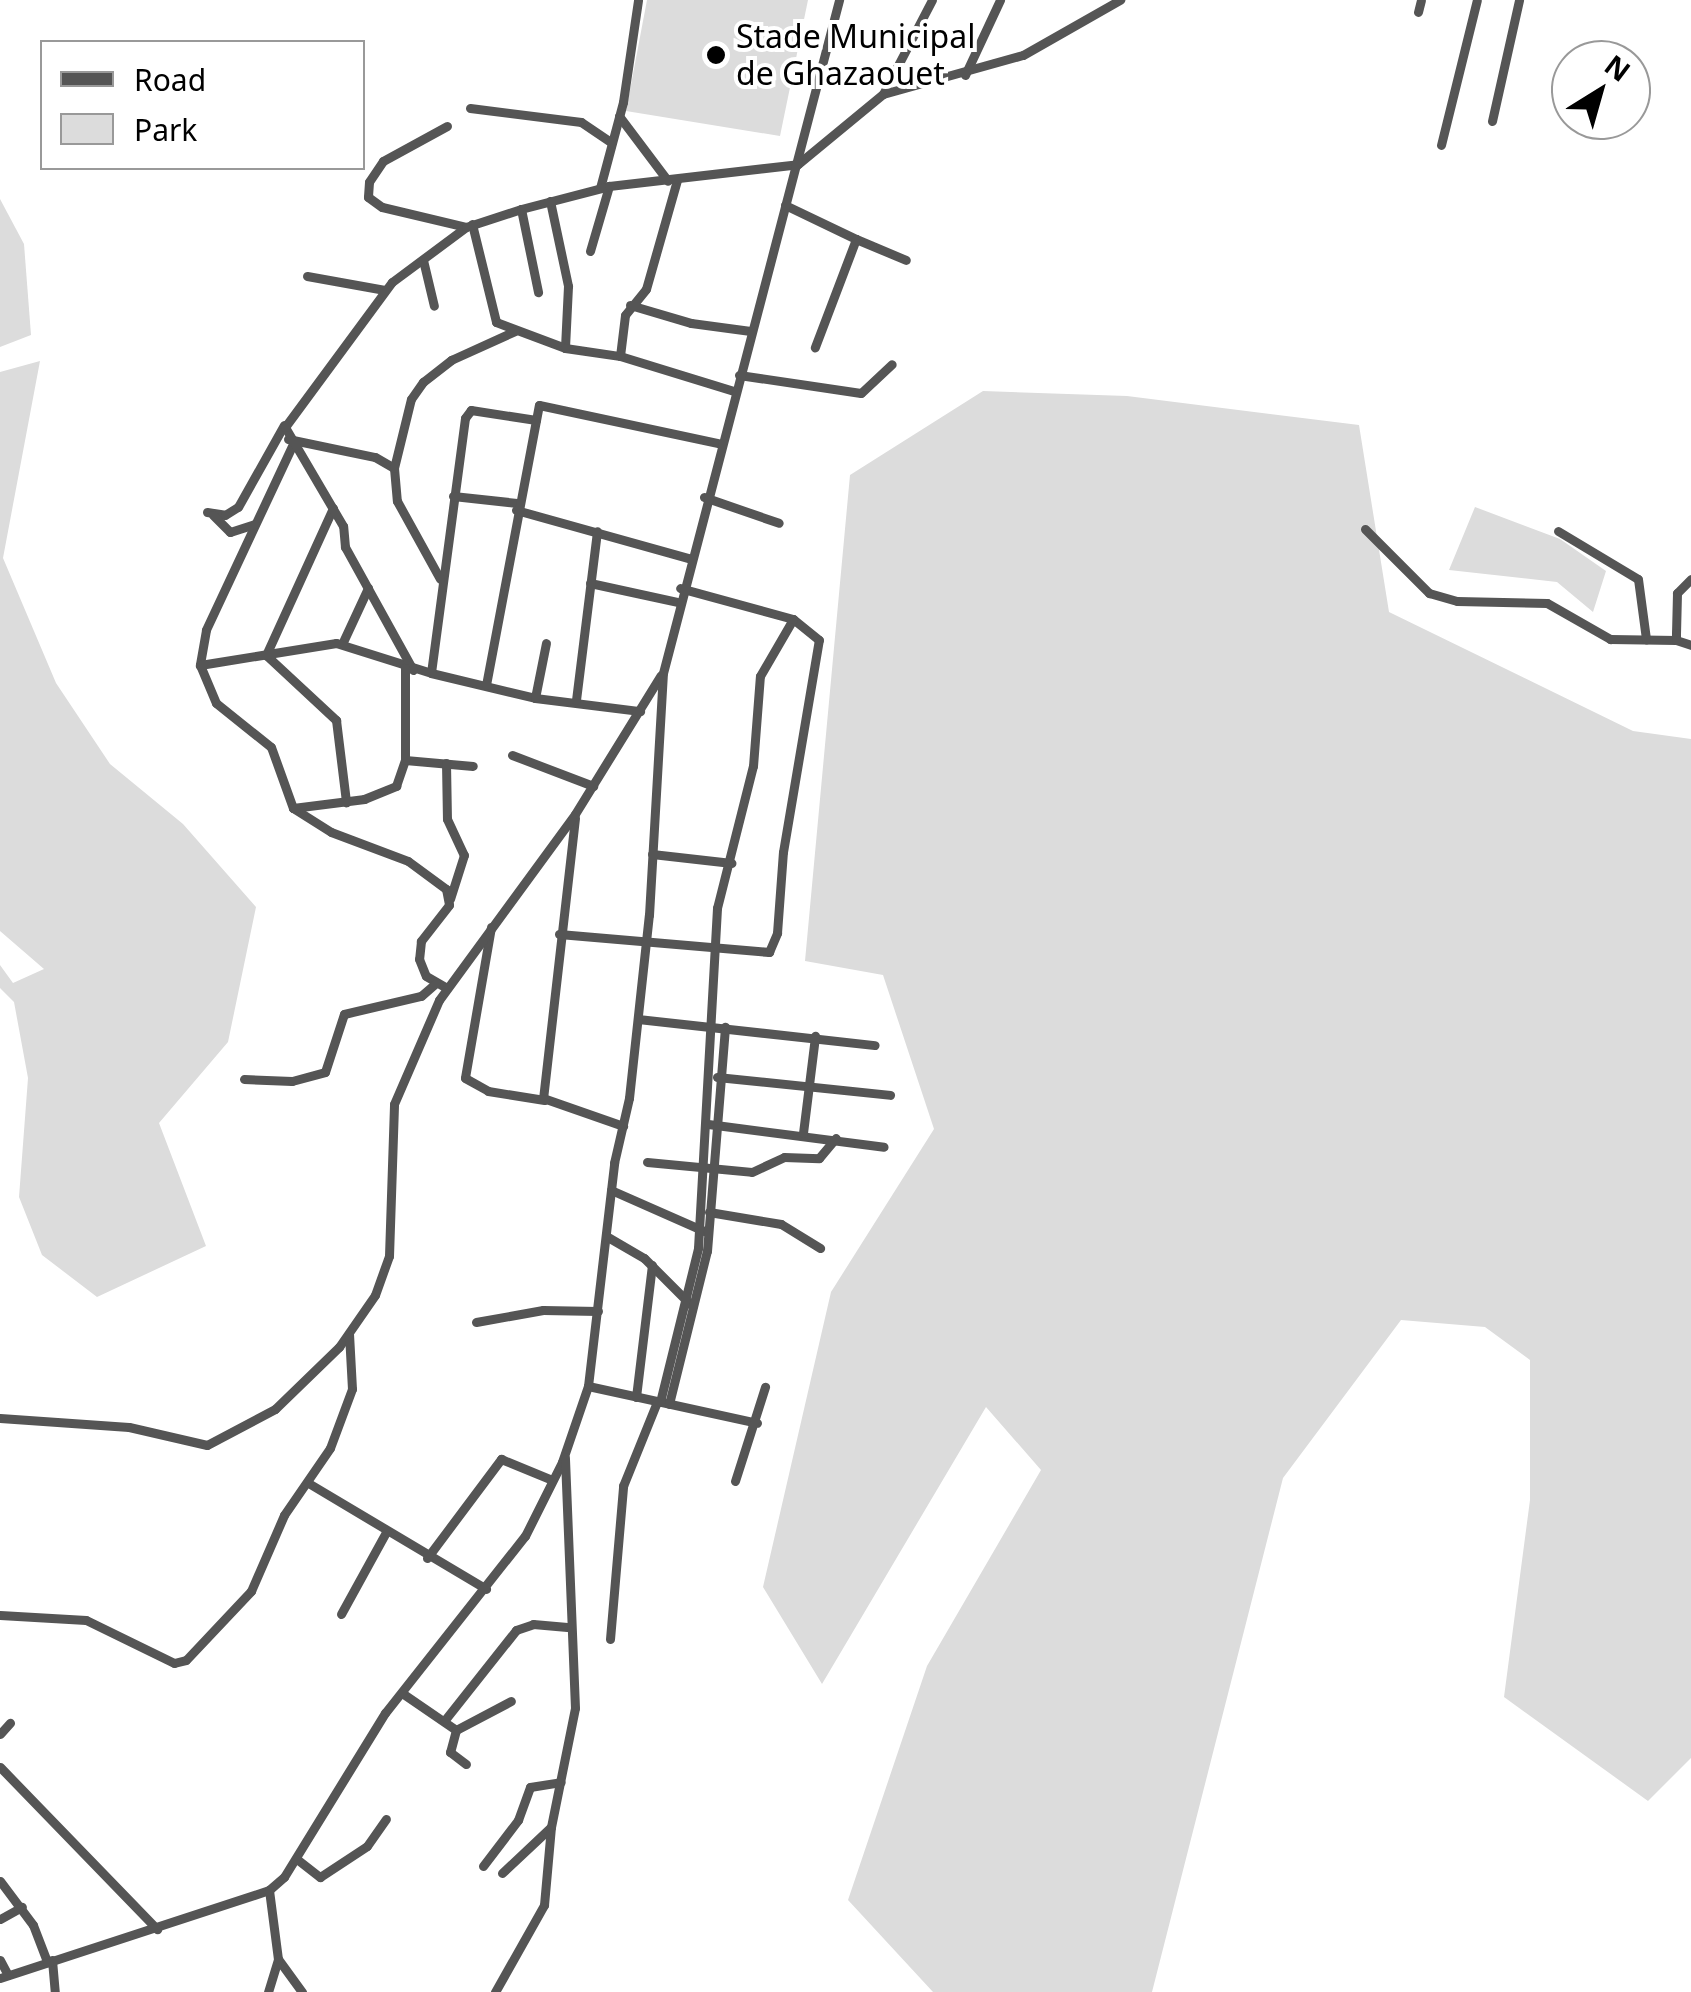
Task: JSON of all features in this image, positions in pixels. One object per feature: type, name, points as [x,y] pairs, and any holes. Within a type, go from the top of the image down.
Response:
[{"type":"street","points":[[590,251],[619,116],[638,0]]},
{"type":"street","points":[[0,1960],[4,1977],[269,1890],[298,1860],[402,1693],[525,1536],[565,1455],[588,1386],[610,1190],[638,1019],[662,673],[718,443],[798,164],[840,0]]},
{"type":"street","points":[[255,524],[230,532],[210,514],[238,508],[286,423],[385,290],[423,260],[470,226],[521,208],[605,187],[798,164],[882,94],[932,0]]},
{"type":"street","points":[[966,75],[1000,0]]},
{"type":"street","points":[[1418,12],[1421,0]]},
{"type":"street","points":[[1442,145],[1477,0]]},
{"type":"street","points":[[1492,121],[1519,0]]},
{"type":"street","points":[[882,94],[966,75],[1060,40],[1114,2]]},
{"type":"street","points":[[470,108],[581,122],[612,142]]},
{"type":"street","points":[[619,116],[672,181]]},
{"type":"street","points":[[447,126],[384,161],[369,182],[368,197],[382,208],[470,226]]},
{"type":"street","points":[[620,356],[630,306],[646,289],[672,181]]},
{"type":"street","points":[[550,202],[568,286],[564,348]]},
{"type":"street","points":[[786,205],[906,260]]},
{"type":"street","points":[[521,208],[538,292]]},
{"type":"street","points":[[470,226],[492,317],[564,348],[620,356],[734,391]]},
{"type":"street","points":[[815,347],[856,239]]},
{"type":"street","points":[[423,260],[434,306]]},
{"type":"street","points":[[307,276],[385,290]]},
{"type":"street","points":[[630,306],[690,324],[750,331]]},
{"type":"street","points":[[440,578],[398,501],[394,468],[411,399],[423,382],[452,360],[516,330]]},
{"type":"street","points":[[738,375],[862,393],[892,364]]},
{"type":"street","points":[[486,685],[516,507],[536,420],[545,401],[718,443]]},
{"type":"street","points":[[431,673],[452,496],[471,410],[536,420]]},
{"type":"street","points":[[286,423],[290,442],[333,508],[409,669],[406,760],[390,790],[346,802],[293,808]]},
{"type":"street","points":[[290,442],[375,458],[394,468]]},
{"type":"street","points":[[290,442],[206,630],[200,665],[216,703],[272,747],[293,808],[331,832],[408,861],[450,898]]},
{"type":"street","points":[[452,496],[516,507],[688,558]]},
{"type":"street","points":[[704,497],[780,523]]},
{"type":"street","points":[[266,654],[333,508]]},
{"type":"street","points":[[1365,528],[1429,593],[1457,601],[1547,603],[1588,632],[1676,640],[1691,645]]},
{"type":"street","points":[[1558,530],[1638,579],[1646,639]]},
{"type":"street","points":[[576,700],[598,531]]},
{"type":"street","points":[[1676,640],[1676,593],[1691,579]]},
{"type":"street","points":[[590,584],[678,602]]},
{"type":"street","points":[[342,644],[368,588]]},
{"type":"street","points":[[560,934],[716,947],[760,956],[769,952],[777,933],[784,852],[819,640],[793,619],[680,588]]},
{"type":"street","points":[[704,1231],[719,1026],[718,908],[753,766],[760,676],[793,619]]},
{"type":"street","points":[[535,698],[546,643]]},
{"type":"street","points":[[200,665],[342,644],[409,669],[535,698],[576,700],[657,720]]},
{"type":"street","points":[[266,654],[336,720],[346,802]]},
{"type":"street","points":[[0,1418],[129,1427],[207,1445],[275,1409],[348,1334],[374,1295],[391,1247],[394,1104],[441,985],[575,814],[662,673]]},
{"type":"street","points":[[512,755],[593,786]]},
{"type":"street","points":[[406,760],[473,766]]},
{"type":"street","points":[[441,985],[422,972],[419,948],[450,898],[464,855],[447,819],[446,763]]},
{"type":"street","points":[[544,1100],[575,814]]},
{"type":"street","points":[[652,854],[732,863]]},
{"type":"street","points":[[491,924],[465,1078],[488,1091],[544,1100],[623,1126]]},
{"type":"street","points":[[479,940],[486,956]]},
{"type":"street","points":[[244,1079],[292,1081],[325,1072],[344,1014],[421,996],[441,985]]},
{"type":"street","points":[[638,1019],[875,1044]]},
{"type":"street","points":[[803,1134],[815,1036]]},
{"type":"street","points":[[714,1077],[890,1096]]},
{"type":"street","points":[[710,1124],[884,1147]]},
{"type":"street","points":[[646,1162],[752,1172],[784,1157],[816,1159],[836,1138]]},
{"type":"street","points":[[610,1639],[623,1486],[662,1403],[692,1306],[709,1212],[706,1168]]},
{"type":"street","points":[[610,1190],[704,1231]]},
{"type":"street","points":[[709,1212],[781,1224],[820,1248]]},
{"type":"street","points":[[606,1236],[652,1265],[692,1306]]},
{"type":"street","points":[[636,1397],[652,1265]]},
{"type":"street","points":[[476,1322],[543,1310],[598,1311]]},
{"type":"street","points":[[0,1615],[86,1620],[182,1663],[251,1591],[284,1515],[310,1484],[346,1415],[348,1334]]},
{"type":"street","points":[[588,1386],[757,1423]]},
{"type":"street","points":[[735,1481],[757,1423],[765,1386]]},
{"type":"street","points":[[495,1992],[541,1914],[551,1827],[576,1708],[565,1455]]},
{"type":"street","points":[[427,1558],[500,1459],[552,1480]]},
{"type":"street","points":[[310,1484],[427,1558],[486,1589]]},
{"type":"street","points":[[341,1614],[386,1532]]},
{"type":"street","points":[[444,1721],[516,1630],[533,1624],[570,1627]]},
{"type":"street","points":[[402,1693],[456,1730]]},
{"type":"street","points":[[466,1764],[450,1749],[456,1730],[511,1701]]},
{"type":"street","points":[[0,1734],[10,1723]]},
{"type":"street","points":[[0,1766],[158,1929]]},
{"type":"street","points":[[482,1866],[518,1820],[530,1786],[561,1782]]},
{"type":"street","points":[[298,1860],[320,1877],[367,1846],[386,1819]]},
{"type":"street","points":[[502,1873],[551,1827]]},
{"type":"street","points":[[0,1881],[22,1906],[50,1961],[55,1992]]},
{"type":"street","points":[[268,1992],[278,1959],[269,1890]]},
{"type":"street","points":[[0,1919],[22,1906]]},
{"type":"street","points":[[278,1959],[302,1992]]},
{"type":"green space","name":"Stade Municipal de Ghazaouet","points":[[647,0],[808,0],[780,136],[626,111]]},
{"type":"green space","points":[[0,199],[24,244],[31,335],[0,347]]},
{"type":"green space","points":[[40,361],[3,558],[56,683],[110,764],[183,824],[256,907],[228,1042],[159,1123],[206,1246],[97,1297],[42,1255],[19,1197],[28,1078],[14,1002],[0,988],[0,965],[13,983],[44,969],[0,931],[0,372]]},
{"type":"green space","points":[[983,391],[1127,396],[1359,425],[1389,612],[1633,731],[1691,739],[1691,1758],[1648,1801],[1504,1697],[1530,1500],[1530,1360],[1485,1327],[1401,1320],[1283,1478],[1152,1992],[933,1992],[848,1900],[927,1666],[1041,1470],[986,1407],[822,1684],[763,1587],[831,1292],[934,1129],[883,975],[805,961],[850,475]]},
{"type":"green space","points":[[1475,507],[1560,539],[1606,571],[1593,612],[1557,582],[1449,570]]},
{"type":"place","name":"Stade Municipal de Ghazaouet","points":[[716,55]]}]
